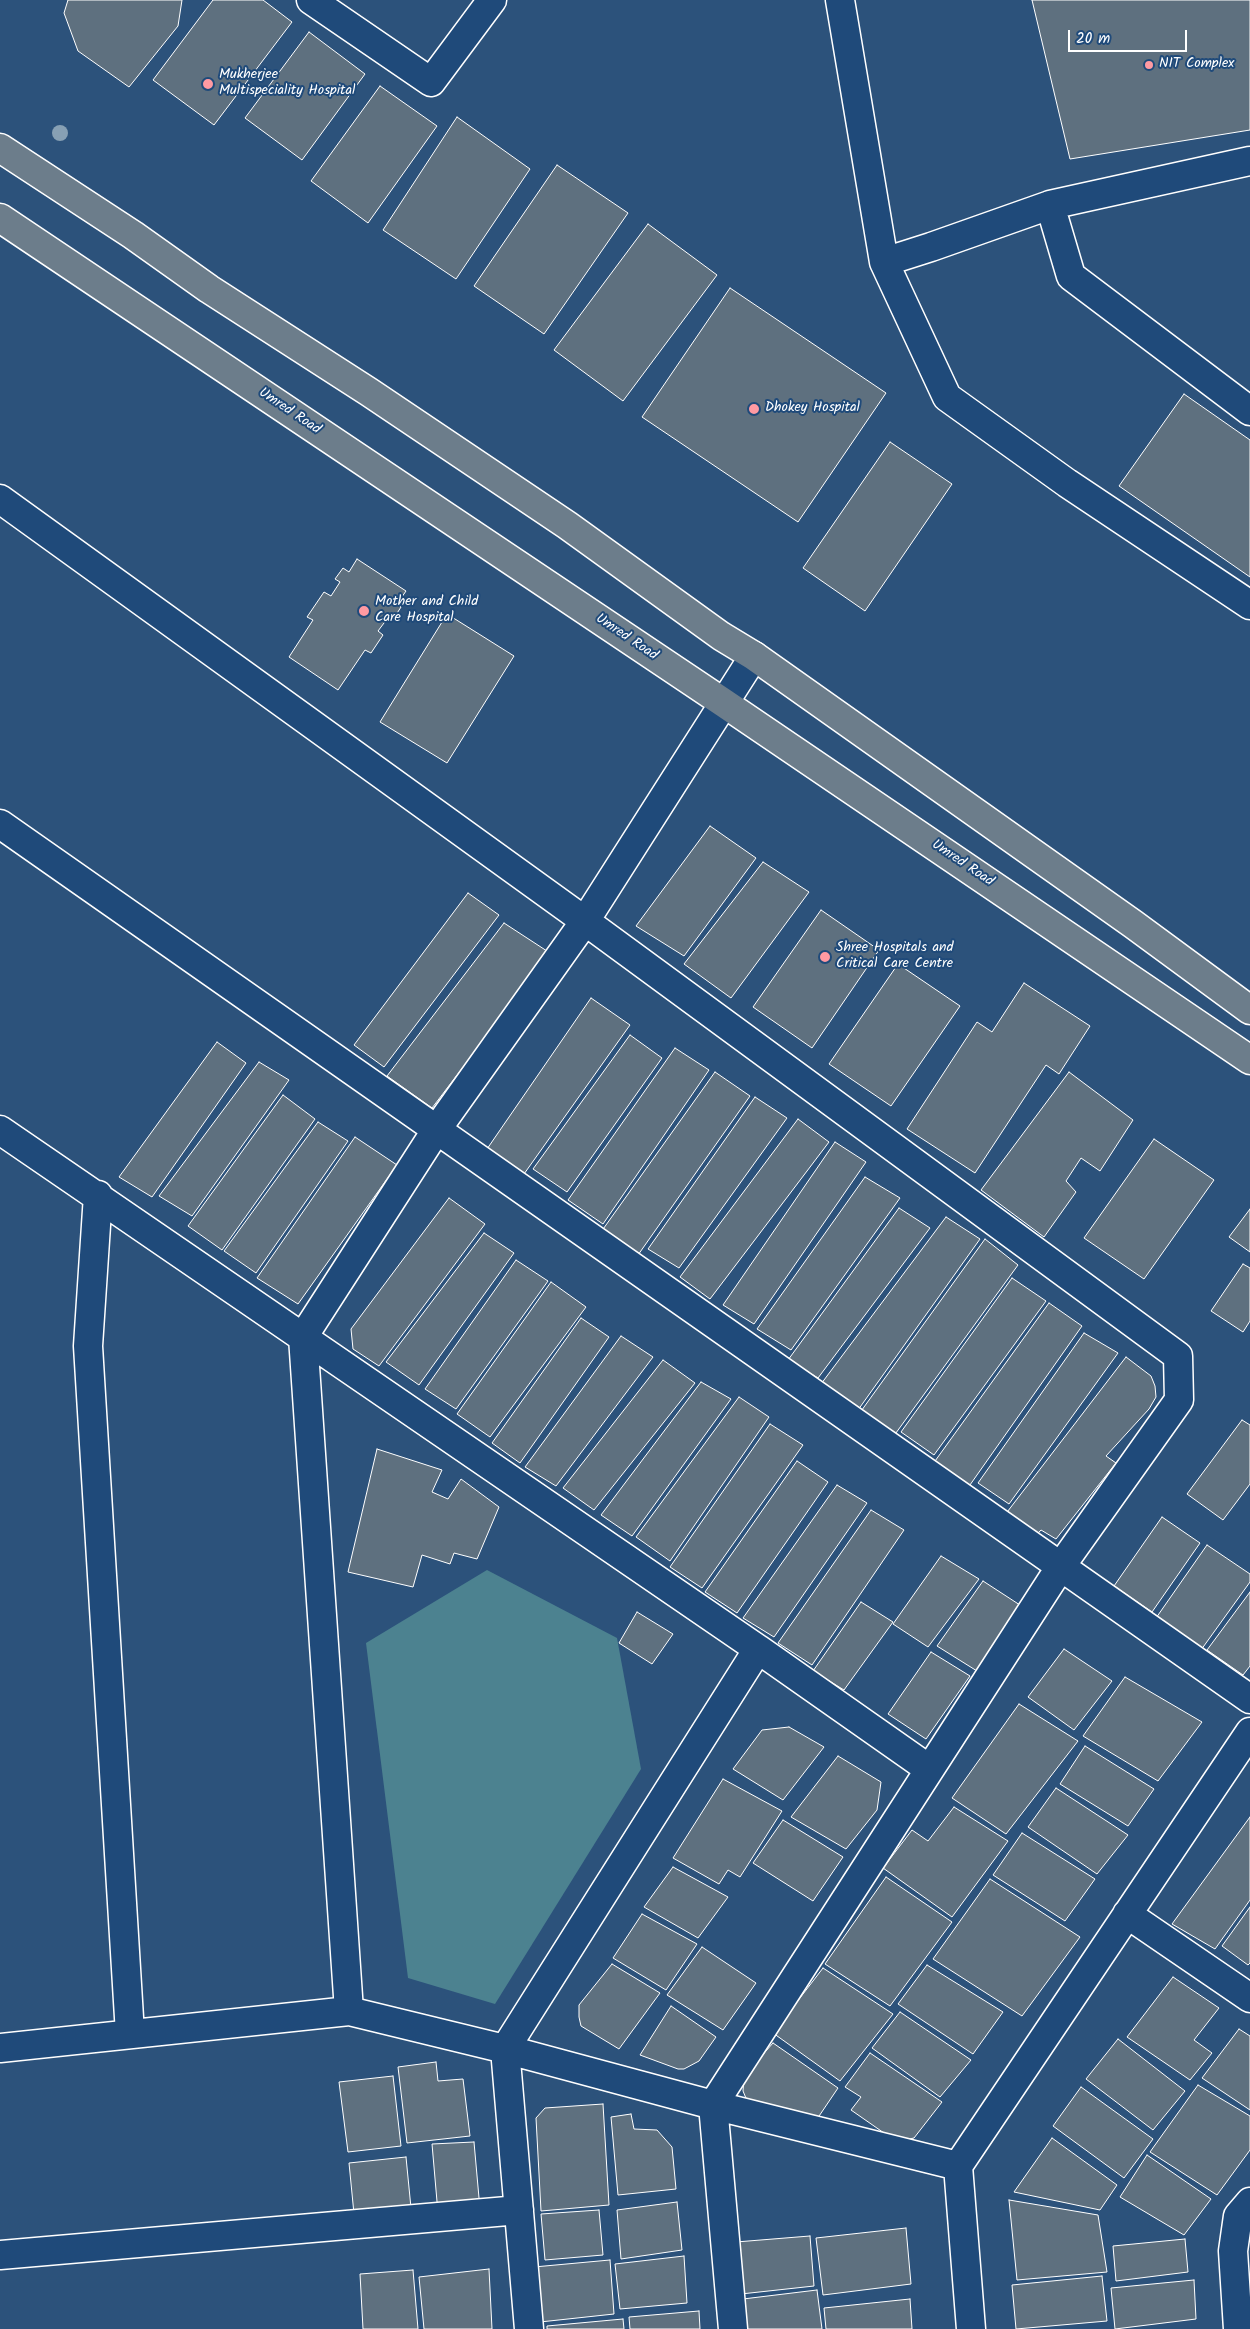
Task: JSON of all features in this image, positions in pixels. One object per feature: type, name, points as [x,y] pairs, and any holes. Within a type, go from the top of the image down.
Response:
[{"type":"main road","points":[[0,148],[133,235],[209,289],[369,392],[567,524],[720,636],[754,656],[1134,924],[1250,1010]]},
{"type":"main road","name":"Umred Road","points":[[0,218],[724,703],[1250,1060]]},
{"type":"street","points":[[311,0],[431,82],[492,0]]},
{"type":"street","points":[[840,0],[884,262],[948,398],[1067,483],[1250,605]]},
{"type":"street","points":[[884,262],[931,248],[1050,205],[1250,161]]},
{"type":"street","points":[[1050,205],[1071,276],[1250,411]]},
{"type":"street","points":[[0,499],[585,920],[1178,1356],[1179,1400],[1061,1566],[713,2105],[733,2329]]},
{"type":"street","points":[[349,2011],[303,1337],[437,1130],[585,920],[754,656]]},
{"type":"street","points":[[0,824],[1250,1699]]},
{"type":"street","points":[[0,1130],[98,1195],[758,1649],[929,1769]]},
{"type":"street","points":[[98,1195],[88,1346],[130,2034]]},
{"type":"street","points":[[529,2329],[505,2049],[758,1649]]},
{"type":"street","points":[[971,2329],[958,2166],[1250,1732]]},
{"type":"street","points":[[1127,1914],[1250,1998]]},
{"type":"street","points":[[0,2048],[349,2011],[505,2049],[713,2105],[958,2166]]},
{"type":"street","points":[[1238,2329],[1233,2251],[1238,2216],[1250,2202]]},
{"type":"street","points":[[0,2255],[519,2210]]},
{"type":"green space","points":[[487,1570],[617,1638],[641,1769],[495,2004],[408,1978],[366,1643]]},
{"type":"building","points":[[68,0],[182,0],[178,26],[129,87],[78,51],[64,13]]},
{"type":"building","points":[[213,0],[263,0],[292,22],[214,125],[153,80]]},
{"type":"building","name":"NIT Complex","points":[[1032,0],[1250,0],[1250,130],[1070,159]]},
{"type":"building","points":[[309,32],[365,74],[302,160],[245,118]]},
{"type":"building","points":[[380,86],[437,126],[368,223],[311,181]]},
{"type":"building","points":[[457,117],[530,169],[456,279],[383,230]]},
{"type":"building","points":[[557,165],[628,213],[544,334],[474,286]]},
{"type":"building","points":[[648,224],[717,275],[623,401],[554,350]]},
{"type":"building","points":[[730,288],[886,393],[798,522],[642,417]]},
{"type":"building","points":[[1184,394],[1250,440],[1250,577],[1119,486]]},
{"type":"building","points":[[890,442],[952,484],[865,611],[803,568]]},
{"type":"building","points":[[357,559],[406,591],[397,604],[401,607],[394,618],[390,615],[378,631],[383,635],[371,653],[365,650],[338,690],[289,657],[313,620],[307,617],[324,592],[331,596],[340,582],[335,579],[343,568],[349,572]]},
{"type":"building","points":[[447,614],[514,656],[447,763],[380,722]]},
{"type":"building","points":[[710,826],[756,858],[684,956],[636,926]]},
{"type":"building","points":[[763,862],[809,892],[731,998],[684,964]]},
{"type":"building","points":[[468,893],[499,915],[384,1067],[354,1045]]},
{"type":"building","points":[[821,910],[879,950],[812,1048],[753,1007]]},
{"type":"building","points":[[504,923],[550,953],[432,1108],[387,1076]]},
{"type":"building","points":[[898,964],[960,1006],[891,1106],[829,1064]]},
{"type":"building","points":[[1024,983],[1090,1026],[1059,1074],[1046,1065],[975,1173],[907,1129],[977,1022],[992,1032]]},
{"type":"building","points":[[591,998],[630,1025],[524,1174],[487,1149]]},
{"type":"building","points":[[630,1035],[662,1058],[567,1192],[533,1169]]},
{"type":"building","points":[[217,1042],[246,1063],[152,1197],[119,1177]]},
{"type":"building","points":[[675,1048],[709,1070],[603,1224],[568,1200]]},
{"type":"building","points":[[259,1062],[289,1080],[192,1216],[159,1196]]},
{"type":"building","points":[[715,1072],[750,1096],[638,1255],[601,1232]]},
{"type":"building","points":[[1069,1072],[1133,1120],[1100,1171],[1081,1158],[1066,1181],[1076,1192],[1044,1237],[981,1190]]},
{"type":"building","points":[[283,1095],[315,1119],[222,1250],[188,1226]]},
{"type":"building","points":[[755,1097],[787,1118],[679,1268],[648,1249]]},
{"type":"building","points":[[798,1119],[829,1142],[710,1299],[680,1277]]},
{"type":"building","points":[[318,1122],[348,1141],[256,1273],[224,1251]]},
{"type":"building","points":[[355,1137],[397,1165],[298,1304],[257,1278]]},
{"type":"building","points":[[1154,1139],[1214,1180],[1144,1279],[1084,1238]]},
{"type":"building","points":[[835,1142],[866,1162],[754,1324],[723,1305]]},
{"type":"building","points":[[865,1177],[900,1198],[791,1350],[757,1329]]},
{"type":"building","points":[[449,1198],[485,1224],[379,1366],[353,1349],[351,1329]]},
{"type":"building","points":[[899,1208],[930,1228],[818,1378],[788,1360]]},
{"type":"building","points":[[1250,1209],[1250,1252],[1229,1237]]},
{"type":"building","points":[[946,1217],[980,1239],[858,1410],[821,1384]]},
{"type":"building","points":[[484,1233],[514,1253],[419,1385],[386,1362]]},
{"type":"building","points":[[985,1239],[1018,1265],[893,1437],[859,1414]]},
{"type":"building","points":[[516,1260],[548,1281],[456,1409],[425,1389]]},
{"type":"building","points":[[1243,1264],[1250,1268],[1250,1321],[1243,1332],[1211,1311]]},
{"type":"building","points":[[1012,1278],[1046,1301],[934,1455],[901,1432]]},
{"type":"building","points":[[551,1282],[586,1307],[490,1437],[457,1414]]},
{"type":"building","points":[[1049,1303],[1082,1326],[965,1492],[930,1468]]},
{"type":"building","points":[[581,1318],[609,1337],[520,1463],[492,1443]]},
{"type":"building","points":[[1084,1333],[1118,1353],[1009,1504],[978,1483]]},
{"type":"building","points":[[621,1336],[653,1357],[556,1486],[525,1467]]},
{"type":"building","points":[[1126,1357],[1151,1376],[1155,1386],[1156,1397],[1149,1409],[1106,1456],[1116,1463],[1056,1539],[1041,1530],[1031,1541],[1001,1520]]},
{"type":"building","points":[[663,1360],[695,1383],[594,1510],[563,1488]]},
{"type":"building","points":[[701,1382],[731,1399],[632,1536],[601,1515]]},
{"type":"building","points":[[739,1397],[769,1417],[670,1561],[636,1537]]},
{"type":"building","points":[[1242,1420],[1250,1425],[1250,1484],[1223,1520],[1187,1494]]},
{"type":"building","points":[[770,1424],[803,1445],[702,1588],[670,1567]]},
{"type":"building","points":[[377,1449],[442,1470],[432,1492],[448,1499],[461,1479],[499,1507],[477,1559],[454,1553],[450,1564],[422,1555],[413,1587],[348,1572]]},
{"type":"building","points":[[797,1461],[828,1482],[737,1613],[705,1592]]},
{"type":"building","points":[[837,1485],[867,1503],[774,1637],[743,1618]]},
{"type":"building","points":[[871,1510],[904,1530],[812,1665],[778,1643]]},
{"type":"building","points":[[1162,1517],[1200,1543],[1152,1612],[1114,1586]]},
{"type":"building","points":[[1207,1545],[1250,1574],[1250,1582],[1201,1650],[1156,1618]]},
{"type":"building","points":[[941,1556],[979,1579],[928,1647],[893,1624]]},
{"type":"building","points":[[983,1581],[1023,1607],[977,1671],[937,1646]]},
{"type":"building","points":[[1250,1592],[1250,1666],[1243,1675],[1207,1650]]},
{"type":"building","points":[[861,1602],[893,1622],[844,1690],[813,1671]]},
{"type":"building","points":[[637,1612],[673,1634],[652,1664],[619,1643]]},
{"type":"building","points":[[1064,1649],[1112,1681],[1074,1730],[1028,1697]]},
{"type":"building","points":[[931,1652],[970,1676],[926,1739],[888,1714]]},
{"type":"building","points":[[1125,1677],[1202,1722],[1158,1781],[1083,1736]]},
{"type":"building","points":[[1019,1704],[1078,1741],[1006,1834],[952,1798]]},
{"type":"building","points":[[789,1727],[824,1747],[783,1800],[733,1769],[762,1730]]},
{"type":"building","points":[[1085,1746],[1154,1789],[1128,1826],[1060,1784]]},
{"type":"building","points":[[838,1756],[881,1782],[877,1810],[846,1849],[791,1817]]},
{"type":"building","points":[[723,1779],[782,1811],[740,1877],[728,1870],[719,1884],[673,1858]]},
{"type":"building","points":[[1056,1788],[1128,1835],[1097,1874],[1028,1827]]},
{"type":"building","points":[[954,1807],[1008,1841],[952,1917],[883,1868],[912,1830],[928,1841]]},
{"type":"building","points":[[1250,1817],[1250,1900],[1215,1949],[1172,1924]]},
{"type":"building","points":[[783,1820],[843,1857],[813,1901],[753,1863]]},
{"type":"building","points":[[1022,1833],[1095,1879],[1065,1921],[993,1875]]},
{"type":"building","points":[[673,1867],[728,1897],[698,1938],[644,1907]]},
{"type":"building","points":[[886,1877],[952,1922],[890,2006],[825,1964]]},
{"type":"building","points":[[990,1879],[1080,1937],[1022,2016],[933,1959]]},
{"type":"building","points":[[1250,1907],[1250,1963],[1248,1965],[1222,1946]]},
{"type":"building","points":[[642,1914],[697,1944],[666,1990],[613,1958]]},
{"type":"building","points":[[702,1947],[756,1983],[723,2030],[667,1995]]},
{"type":"building","points":[[612,1964],[660,1993],[619,2049],[581,2026],[579,2017],[579,2005]]},
{"type":"building","points":[[927,1965],[1003,2012],[973,2054],[898,2004]]},
{"type":"building","points":[[823,1968],[893,2014],[840,2081],[773,2033]]},
{"type":"building","points":[[1173,1977],[1219,2008],[1194,2040],[1212,2053],[1190,2080],[1127,2037]]},
{"type":"building","points":[[671,2006],[716,2037],[699,2061],[684,2069],[678,2069],[640,2055]]},
{"type":"building","points":[[900,2012],[971,2060],[940,2097],[872,2048]]},
{"type":"building","points":[[1239,2029],[1250,2036],[1250,2110],[1202,2078]]},
{"type":"building","points":[[1118,2039],[1185,2091],[1153,2130],[1086,2079]]},
{"type":"building","points":[[773,2043],[838,2088],[813,2125],[792,2110],[788,2117],[748,2103],[743,2091],[744,2076]]},
{"type":"building","points":[[870,2053],[942,2102],[914,2138],[897,2142],[851,2110],[861,2097],[845,2087]]},
{"type":"building","points":[[436,2062],[438,2081],[463,2079],[470,2136],[407,2143],[398,2067]]},
{"type":"building","points":[[393,2076],[401,2146],[348,2152],[339,2082]]},
{"type":"building","points":[[1198,2085],[1250,2116],[1250,2150],[1217,2195],[1150,2152]]},
{"type":"building","points":[[1081,2087],[1153,2139],[1124,2178],[1053,2126]]},
{"type":"building","points":[[603,2104],[609,2205],[541,2211],[536,2118],[545,2108]]},
{"type":"building","points":[[631,2114],[634,2129],[657,2130],[672,2147],[676,2189],[618,2195],[611,2117]]},
{"type":"building","points":[[1052,2138],[1117,2185],[1100,2210],[1014,2192]]},
{"type":"building","points":[[474,2142],[480,2209],[438,2213],[432,2144]]},
{"type":"building","points":[[1147,2155],[1211,2199],[1184,2235],[1120,2197]]},
{"type":"building","points":[[406,2157],[411,2208],[354,2214],[349,2163]]},
{"type":"building","points":[[1009,2200],[1098,2215],[1107,2272],[1017,2280]]},
{"type":"building","points":[[677,2202],[682,2250],[621,2259],[617,2210]]},
{"type":"building","points":[[599,2210],[603,2255],[545,2260],[541,2214]]},
{"type":"building","points":[[906,2228],[911,2284],[823,2295],[816,2238]]},
{"type":"building","points":[[810,2236],[814,2286],[741,2294],[736,2242]]},
{"type":"building","points":[[1185,2239],[1188,2272],[1116,2281],[1113,2246]]},
{"type":"building","points":[[684,2256],[687,2303],[620,2309],[615,2264]]},
{"type":"building","points":[[610,2260],[614,2314],[540,2322],[534,2267]]},
{"type":"building","points":[[489,2269],[492,2329],[424,2329],[419,2277]]},
{"type":"building","points":[[413,2270],[418,2329],[363,2329],[360,2274]]},
{"type":"building","points":[[1102,2276],[1107,2321],[1016,2329],[1012,2285]]},
{"type":"building","points":[[1194,2280],[1196,2319],[1115,2329],[1111,2288]]},
{"type":"building","points":[[817,2290],[822,2329],[747,2329],[743,2299]]},
{"type":"building","points":[[910,2299],[912,2329],[826,2329],[824,2308]]},
{"type":"building","points":[[699,2311],[700,2329],[630,2329],[629,2317]]},
{"type":"building","points":[[623,2319],[624,2329],[547,2329],[547,2326]]},
{"type":"place","name":"NIT Complex","points":[[1149,65]]},
{"type":"place","name":"Mukherjee Multispeciality Hospital","points":[[208,84]]},
{"type":"place","name":"Dhokey Hospital","points":[[754,409]]},
{"type":"place","name":"Mother and Child Care Hospital","points":[[364,611]]},
{"type":"place","name":"Shree Hospitals and Critical Care Centre","points":[[825,957]]}]
